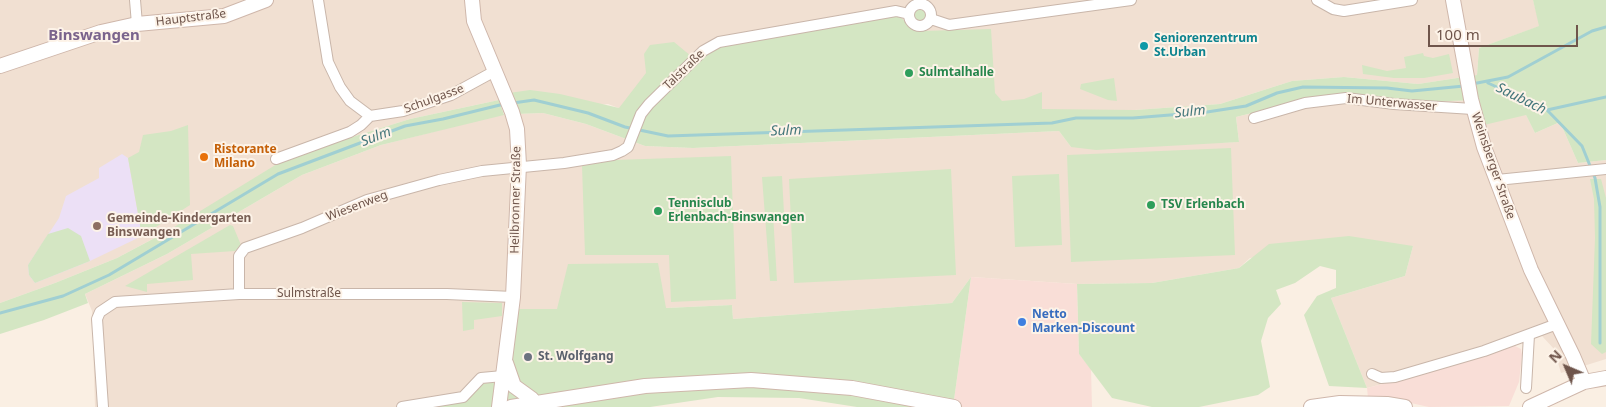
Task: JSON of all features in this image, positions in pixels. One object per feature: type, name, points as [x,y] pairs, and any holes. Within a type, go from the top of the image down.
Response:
[{"type":"street","points":[[135,0],[138,24]]},
{"type":"street","name":"Hauptstraße","points":[[0,66],[92,35],[138,24],[224,16],[266,0]]},
{"type":"street","points":[[276,159],[350,132],[361,126],[370,116],[350,101],[340,88],[328,62],[318,0]]},
{"type":"street","name":"Heilbronner Straße","points":[[472,0],[474,21],[507,97],[517,129],[519,165],[513,296],[499,407]]},
{"type":"street","name":"Talstraße","points":[[931,19],[949,25],[1131,0]]},
{"type":"street","points":[[1317,0],[1333,9],[1344,11],[1412,0]]},
{"type":"street","name":"Weinsberger Straße","points":[[1452,0],[1467,70],[1472,104],[1497,180],[1531,270],[1584,382]]},
{"type":"street","name":"Talstraße","points":[[925,4],[931,10],[931,19],[926,25],[916,25],[912,22],[909,14],[914,5],[925,4]]},
{"type":"street","name":"Talstraße","points":[[519,165],[564,163],[612,155],[628,147],[641,114],[703,51],[718,42],[896,11],[909,14]]},
{"type":"street","name":"Schulgasse","points":[[370,116],[403,111],[450,95],[495,72]]},
{"type":"street","name":"Im Unterwasser","points":[[1254,118],[1305,103],[1346,98],[1394,104],[1472,104]]},
{"type":"street","name":"Wiesenweg","points":[[239,294],[239,256],[245,248],[395,191],[456,176],[519,165]]},
{"type":"street","points":[[1497,180],[1604,170]]},
{"type":"street","name":"Sulmstraße","points":[[103,407],[97,319],[100,312],[114,302],[239,294],[447,294],[513,296]]},
{"type":"street","points":[[1372,374],[1381,378],[1395,377],[1529,335],[1557,324]]},
{"type":"street","points":[[1526,388],[1529,335]]},
{"type":"street","points":[[505,360],[514,386],[532,399],[533,404]]},
{"type":"street","points":[[402,407],[464,397],[481,378],[503,376]]},
{"type":"street","points":[[1530,407],[1542,404],[1584,382],[1606,378]]},
{"type":"street","points":[[511,407],[644,386],[751,380],[852,388],[954,407]]},
{"type":"street","points":[[1311,407],[1340,403],[1386,404],[1405,407]]},
{"type":"shaded area","points":[[0,0],[1533,0],[1540,26],[1479,48],[1477,75],[1418,84],[1344,77],[1292,81],[1220,104],[1135,110],[658,123],[608,104],[516,114],[543,113],[586,124],[645,146],[693,148],[1059,131],[1071,147],[1239,142],[1236,117],[1316,97],[1348,95],[1422,102],[1479,100],[1526,115],[1535,133],[1560,122],[1578,163],[1606,160],[1606,359],[1561,373],[1554,349],[1542,336],[1434,371],[1367,388],[1331,298],[1405,276],[1413,246],[1250,258],[1239,268],[1152,283],[1077,284],[971,277],[952,303],[733,319],[732,305],[557,309],[514,380],[427,407],[95,407],[92,311],[85,294],[167,254],[302,175],[381,145],[504,114],[499,100],[410,119],[333,143],[117,258],[0,303]]},
{"type":"shaded area","name":"Gemeinde-Kindergarten Binswangen","points":[[122,154],[128,158],[142,236],[90,261],[35,283],[29,275],[28,265],[59,218],[66,196],[99,178],[99,168]]},
{"type":"shaded area","points":[[971,277],[1077,284],[1079,354],[1091,369],[1092,407],[953,407]]},
{"type":"shaded area","points":[[1515,346],[1521,349],[1522,355],[1519,382],[1509,406],[1429,407],[1397,400],[1368,398],[1367,388],[1434,371]]},
{"type":"green space","points":[[1533,0],[1606,0],[1606,160],[1578,163],[1560,122],[1535,133],[1526,115],[1484,125],[1478,100],[1422,102],[1348,95],[1316,97],[1236,117],[1239,142],[1096,150],[1071,147],[1059,131],[693,148],[645,146],[586,124],[543,113],[516,114],[509,93],[530,90],[560,94],[619,108],[646,73],[644,54],[650,45],[674,42],[697,61],[719,45],[896,13],[912,28],[921,31],[991,29],[995,93],[1002,101],[1024,99],[1042,92],[1042,109],[1135,110],[1220,104],[1292,81],[1344,77],[1418,84],[1477,75],[1479,48],[1539,26]]},
{"type":"green space","points":[[921,5],[928,8],[931,15],[928,22],[921,25],[914,22],[911,15],[914,8]]},
{"type":"green space","points":[[1423,53],[1424,56],[1433,58],[1449,54],[1453,73],[1424,78],[1394,78],[1363,74],[1362,65],[1387,71],[1406,68],[1404,57]]},
{"type":"green space","points":[[1114,78],[1117,101],[1108,100],[1080,89],[1081,84]]},
{"type":"green space","points":[[499,100],[504,115],[381,145],[302,175],[167,254],[85,294],[88,303],[0,334],[0,303],[117,258],[166,232],[277,164],[333,143],[410,119]]},
{"type":"green space","points":[[188,125],[190,205],[142,236],[128,158],[139,152],[143,135],[171,131]]},
{"type":"green space","name":"TSV Erlenbach","points":[[1231,148],[1235,255],[1071,262],[1067,155]]},
{"type":"green space","name":"Tennisclub Erlenbach-Binswangen","points":[[731,156],[736,299],[671,302],[669,255],[585,255],[582,166],[615,160]]},
{"type":"green space","points":[[951,169],[956,275],[794,283],[789,179]]},
{"type":"green space","points":[[1059,174],[1062,245],[1015,247],[1012,176]]},
{"type":"green space","points":[[782,176],[784,213],[773,214],[777,281],[770,281],[762,177]]},
{"type":"green space","points":[[1590,179],[1601,179],[1606,198],[1606,352],[1602,354],[1591,344],[1595,238],[1594,199]]},
{"type":"green space","points":[[230,225],[233,226],[241,245],[235,251],[191,254],[193,280],[147,284],[147,292],[125,286]]},
{"type":"green space","points":[[68,228],[81,236],[90,261],[35,283],[29,275],[28,265],[48,234]]},
{"type":"green space","points":[[1349,236],[1413,246],[1405,276],[1331,298],[1367,388],[1329,386],[1304,315],[1317,296],[1336,288],[1336,270],[1320,266],[1295,283],[1276,290],[1281,304],[1268,318],[1261,341],[1270,387],[1258,395],[1199,407],[1152,407],[1112,398],[1079,354],[1077,284],[1152,283],[1239,268],[1269,244]]},
{"type":"green space","points":[[658,263],[666,308],[732,305],[733,319],[952,303],[971,277],[953,407],[857,407],[799,398],[718,397],[650,407],[427,407],[481,384],[514,380],[511,348],[516,309],[557,309],[568,264]]},
{"type":"green space","points":[[462,302],[502,303],[502,316],[474,320],[474,329],[463,331]]},
{"type":"waterway","name":"Sulm","points":[[1472,84],[1508,77],[1592,31],[1606,27]]},
{"type":"waterway","name":"Saubach","points":[[1488,83],[1547,110],[1582,146],[1595,178],[1600,207],[1600,343]]},
{"type":"waterway","name":"Sulm","points":[[513,103],[534,100],[588,113],[625,127],[668,136],[1052,123],[1076,118],[1133,118],[1207,112],[1246,106],[1277,93],[1303,87],[1387,88],[1412,91],[1464,86]]},
{"type":"waterway","points":[[1547,110],[1606,97]]},
{"type":"waterway","name":"Sulm","points":[[0,313],[63,296],[109,275],[278,174],[405,126],[504,104]]},
{"type":"place","name":"Seniorenzentrum St.Urban","points":[[1144,46]]},
{"type":"place","name":"Sulmtalhalle","points":[[909,73]]},
{"type":"place","name":"Ristorante Milano","points":[[204,157]]},
{"type":"place","name":"TSV Erlenbach","points":[[1151,205]]},
{"type":"place","name":"Tennisclub Erlenbach-Binswangen","points":[[658,211]]},
{"type":"place","name":"Gemeinde-Kindergarten Binswangen","points":[[97,226]]},
{"type":"place","name":"Netto Marken-Discount","points":[[1022,322]]},
{"type":"place","name":"St. Wolfgang","points":[[528,357]]},
{"type":"district","name":"Binswangen","points":[[94,36]]}]
